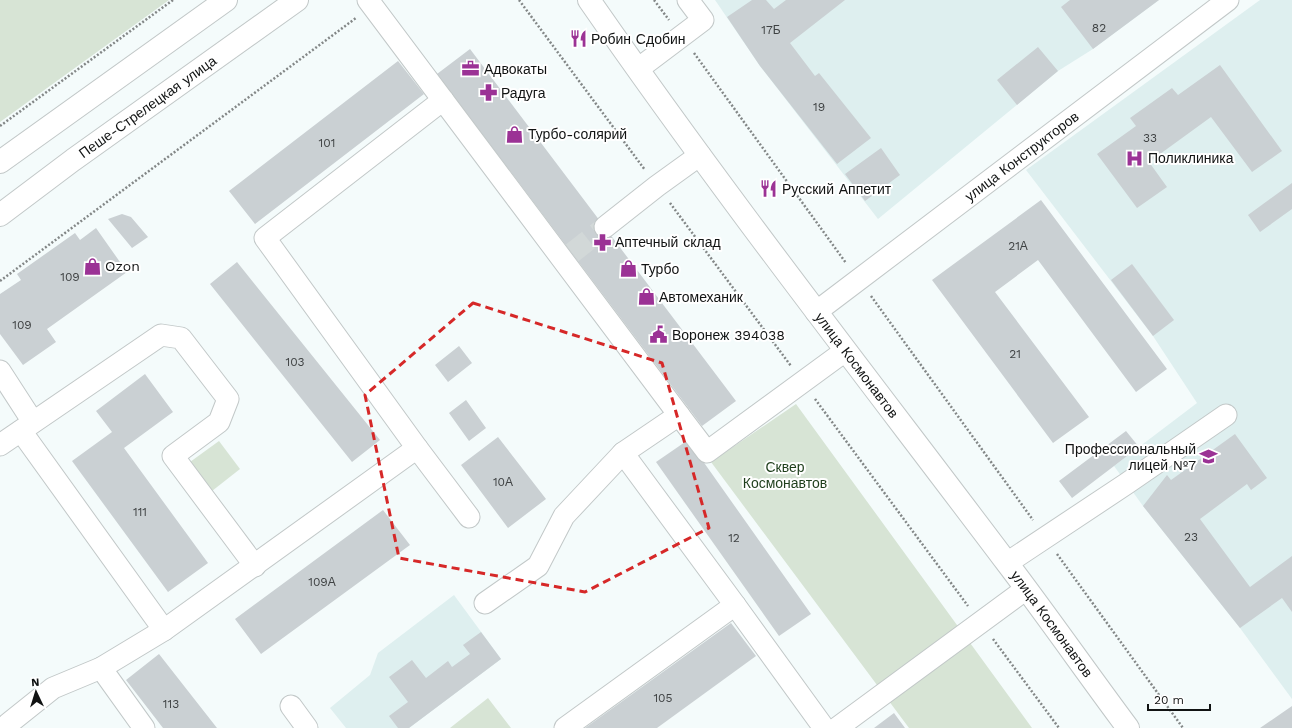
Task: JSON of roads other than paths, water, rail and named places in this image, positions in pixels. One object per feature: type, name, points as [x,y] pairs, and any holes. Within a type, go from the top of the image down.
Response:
[{"type":"main road","points":[[0,162],[226,0]]},
{"type":"main road","name":"Пеше-Стрелецкая улица","points":[[0,215],[73,160],[297,0]]},
{"type":"main road","name":"улица Космонавтов","points":[[590,0],[700,155],[816,312],[1007,563],[1128,728]]},
{"type":"street","points":[[638,69],[703,20],[688,0]]},
{"type":"street","name":"улица Конструкторов","points":[[816,312],[1228,0]]},
{"type":"street","points":[[370,3],[443,100],[567,257],[707,452],[846,351]]},
{"type":"street","points":[[443,100],[265,238],[417,448],[469,517]]},
{"type":"street","points":[[605,227],[657,186],[700,155]]},
{"type":"street","points":[[0,445],[161,335],[181,338],[228,399],[219,422],[173,456],[255,566]]},
{"type":"street","points":[[0,371],[27,426],[164,630]]},
{"type":"street","points":[[485,603],[538,566],[564,516],[624,453],[679,415]]},
{"type":"street","points":[[1007,563],[1226,415]]},
{"type":"street","points":[[6,728],[8,724],[53,688],[101,668],[164,630],[417,448]]},
{"type":"street","points":[[624,453],[824,728]]},
{"type":"street","points":[[837,728],[1026,589]]},
{"type":"street","points":[[565,728],[735,605]]},
{"type":"street","points":[[101,668],[144,728]]},
{"type":"street","points":[[291,706],[307,728]]},
{"type":"tunnel","points":[[572,253],[605,227]]},
{"type":"place","name":"Робин Сдобин","points":[[578,39]]},
{"type":"place","name":"Адвокаты","points":[[471,69]]},
{"type":"place","name":"Радуга","points":[[488,93]]},
{"type":"place","name":"Турбо-солярий","points":[[515,134]]},
{"type":"place","name":"Поликлиника","points":[[1135,158]]},
{"type":"place","name":"Русский Аппетит","points":[[769,189]]},
{"type":"place","name":"Аптечный склад","points":[[602,242]]},
{"type":"place","name":"Ozon","points":[[92,266]]},
{"type":"place","name":"Турбо","points":[[628,269]]},
{"type":"place","name":"Автомеханик","points":[[646,297]]},
{"type":"place","name":"Воронеж 394038","points":[[659,335]]},
{"type":"place","name":"Профессиональный лицей №7","points":[[1209,457]]},
{"type":"park label","name":"Сквер Космонавтов","points":[[785,476]]}]
